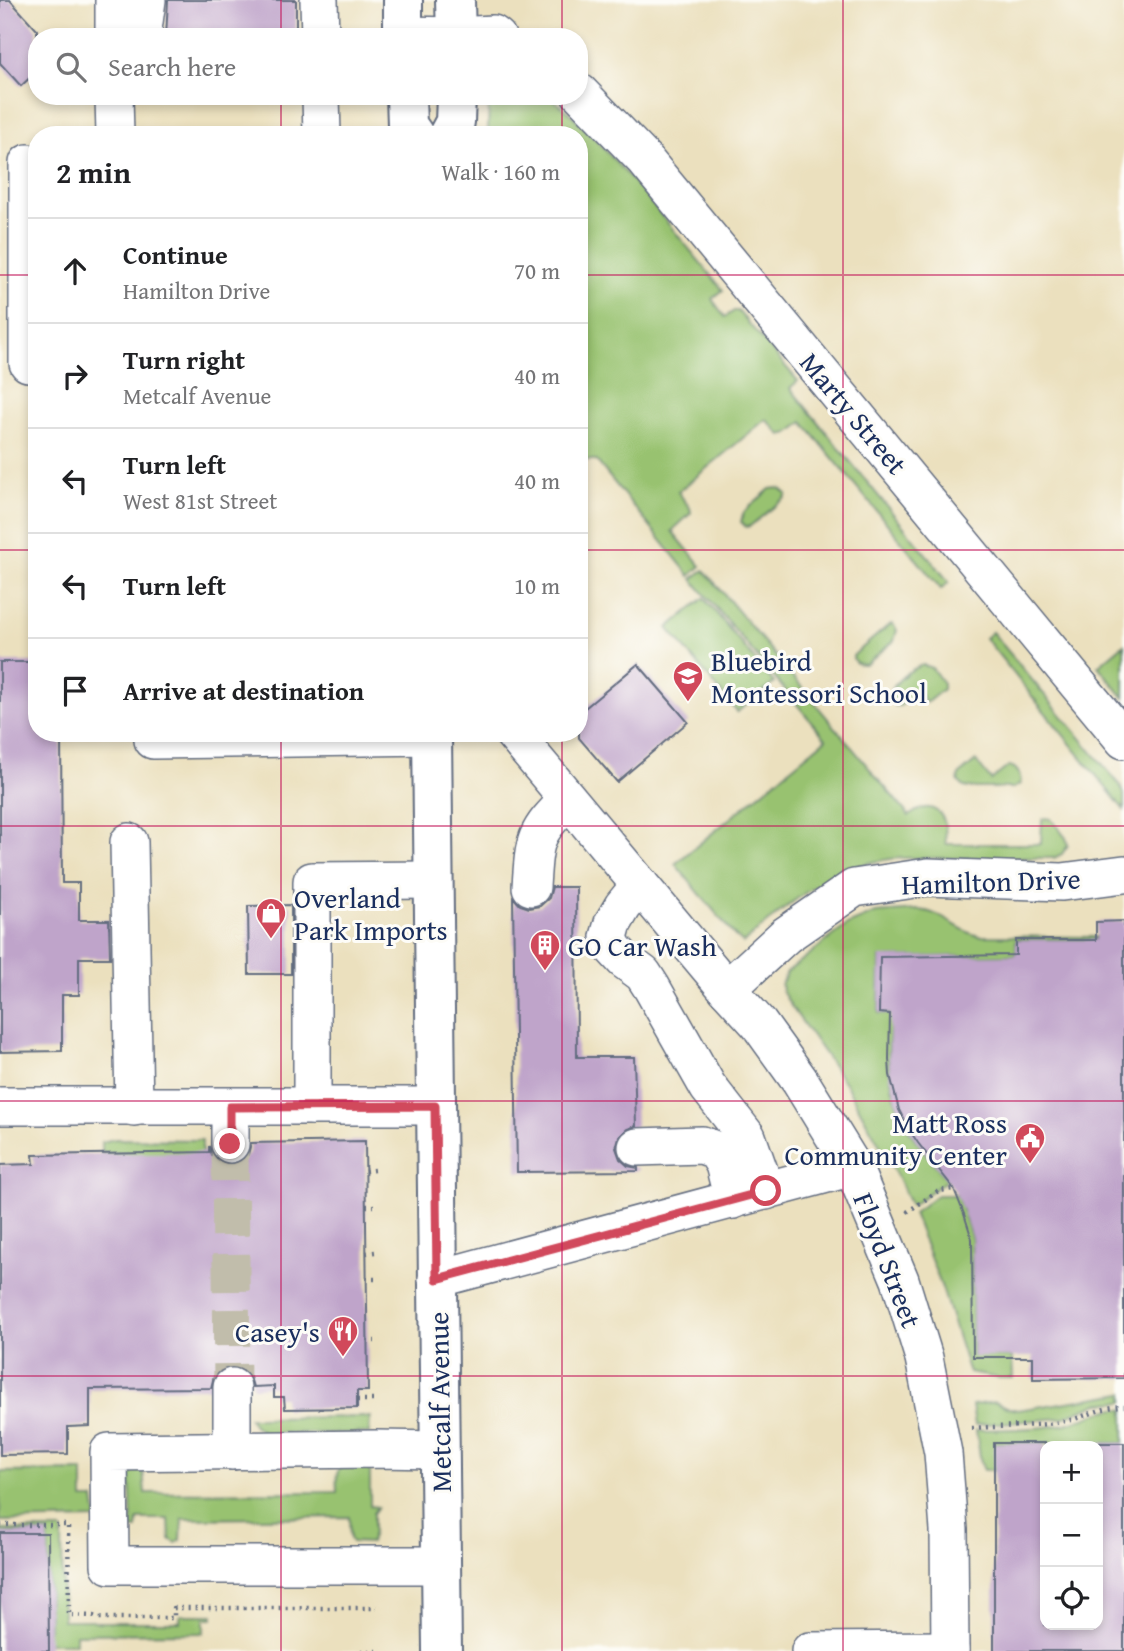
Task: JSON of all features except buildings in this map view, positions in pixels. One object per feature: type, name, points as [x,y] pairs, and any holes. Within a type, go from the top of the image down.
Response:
[{"type":"main road","points":[[456,0],[456,28]]},
{"type":"main road","points":[[406,105],[408,126]]},
{"type":"main road","points":[[454,126],[456,105]]},
{"type":"main road","name":"Metcalf Avenue","points":[[432,742],[442,1651]]},
{"type":"street","points":[[114,0],[114,28]]},
{"type":"street","points":[[143,28],[148,0]]},
{"type":"street","points":[[319,0],[320,28]]},
{"type":"street","name":"Marty Street","points":[[588,101],[644,159],[1124,740]]},
{"type":"street","points":[[114,105],[115,126]]},
{"type":"street","points":[[321,105],[322,126]]},
{"type":"street","points":[[22,163],[28,363]]},
{"type":"street","name":"Floyd Street","points":[[520,742],[759,1024],[800,1081],[853,1167],[901,1280],[924,1358],[943,1453],[949,1530],[950,1650]]},
{"type":"street","points":[[531,887],[533,848],[550,817],[568,800]]},
{"type":"street","points":[[129,842],[134,1107]]},
{"type":"street","name":"Hamilton Drive","points":[[727,989],[786,935],[854,888],[928,877],[1062,882],[1124,874]]},
{"type":"street","points":[[312,1106],[312,881],[433,880]]},
{"type":"street","points":[[640,885],[623,906],[613,923],[609,937],[613,948],[624,960],[643,974],[708,1087],[747,1137],[749,1195]]},
{"type":"street","points":[[0,1106],[435,1106]]},
{"type":"street","points":[[230,1107],[230,1144]]},
{"type":"street","points":[[637,1147],[702,1145],[715,1150],[749,1195]]},
{"type":"street","points":[[437,1279],[853,1167]]},
{"type":"street","points":[[232,1387],[232,1451]]},
{"type":"street","points":[[439,1450],[109,1452],[110,1565],[440,1565]]},
{"type":"street","points":[[810,1651],[950,1650]]},
{"type":"path","points":[[365,1171],[374,1170]]},
{"type":"path","points":[[907,1212],[938,1191],[954,1189]]},
{"type":"path","points":[[366,1206],[374,1206]]},
{"type":"path","points":[[366,1253],[375,1252]]},
{"type":"path","points":[[366,1279],[375,1279]]},
{"type":"path","points":[[367,1341],[375,1341]]},
{"type":"path","points":[[357,1400],[376,1400]]},
{"type":"path","points":[[972,1428],[1050,1424],[1069,1421],[1104,1408],[1124,1406]]},
{"type":"path","points":[[361,1651],[377,1651]]},
{"type":"green space","points":[[489,105],[560,105],[583,126],[488,126]]},
{"type":"green space","points":[[588,132],[633,181],[723,290],[712,299],[725,317],[738,311],[798,381],[790,388],[949,582],[941,589],[803,422],[789,433],[781,435],[766,419],[678,492],[691,513],[672,531],[701,566],[690,576],[596,460],[588,460]]},
{"type":"green space","points":[[777,488],[787,494],[785,498],[746,527],[741,522],[745,511],[770,489]]},
{"type":"green space","points":[[704,570],[909,816],[924,808],[933,809],[940,814],[944,822],[946,844],[1041,844],[1042,820],[1051,819],[1066,838],[1068,845],[1062,854],[1054,858],[903,858],[856,867],[835,875],[797,898],[743,943],[675,864],[826,739],[692,579]]},
{"type":"green space","points":[[704,598],[774,683],[737,712],[668,628]]},
{"type":"green space","points":[[893,624],[897,630],[894,641],[866,664],[855,662],[853,656]]},
{"type":"green space","points":[[992,632],[1120,785],[1124,794],[1124,810],[985,638]]},
{"type":"green space","points":[[1124,644],[1124,698],[1098,666]]},
{"type":"green space","points":[[923,665],[932,668],[943,683],[943,689],[926,703],[918,692],[900,706],[895,706],[890,695],[894,686],[908,673]]},
{"type":"green space","points":[[976,761],[991,780],[1009,766],[1014,768],[1018,772],[1020,784],[1014,788],[964,787],[958,781],[959,775]]},
{"type":"green space","points":[[918,910],[935,914],[979,936],[1095,937],[1095,940],[1016,940],[1016,955],[880,958],[879,1013],[893,1014],[889,1057],[896,1100],[911,1134],[947,1180],[911,1206],[845,1083],[791,1006],[781,984],[787,972],[847,925],[876,913]]},
{"type":"green space","points":[[115,1139],[202,1140],[202,1163],[102,1154],[102,1142]]},
{"type":"green space","points":[[937,1195],[957,1195],[972,1239],[973,1356],[1012,1357],[1013,1378],[969,1373],[942,1288],[913,1213]]},
{"type":"green space","points":[[1124,1393],[1124,1402],[1099,1403],[1062,1418],[975,1425],[972,1405],[996,1402],[1018,1410]]},
{"type":"green space","points":[[1124,1409],[1124,1443],[995,1443],[995,1470],[984,1470],[976,1430],[1055,1426],[1102,1412]]},
{"type":"green space","points":[[370,1417],[369,1433],[267,1433],[256,1428],[249,1418]]},
{"type":"green space","points":[[370,1465],[370,1506],[378,1507],[373,1513],[370,1543],[352,1542],[349,1517],[182,1519],[181,1540],[176,1543],[170,1539],[169,1519],[138,1519],[137,1529],[132,1529],[132,1470],[143,1469],[145,1493],[337,1492],[337,1474],[342,1467]]},
{"type":"green space","points":[[83,1471],[83,1499],[94,1499],[97,1519],[0,1521],[0,1472]]},
{"type":"green space","points":[[0,1530],[62,1530],[63,1620],[180,1622],[180,1615],[213,1615],[213,1618],[204,1618],[204,1633],[76,1634],[76,1643],[42,1643],[49,1628],[48,1533],[0,1533]]},
{"type":"tunnel","points":[[230,1144],[232,1387]]},
{"type":"place","name":"Bluebird Montessori School","points":[[688,703]]},
{"type":"place","name":"Overland Park Imports","points":[[271,940]]},
{"type":"place","name":"GO Car Wash","points":[[545,972]]},
{"type":"place","name":"Matt Ross Community Center","points":[[1030,1165]]},
{"type":"place","name":"Casey's","points":[[343,1358]]},
{"type":"route","points":[[230,1144],[230,1107],[435,1106],[437,1279],[766,1191]]}]
